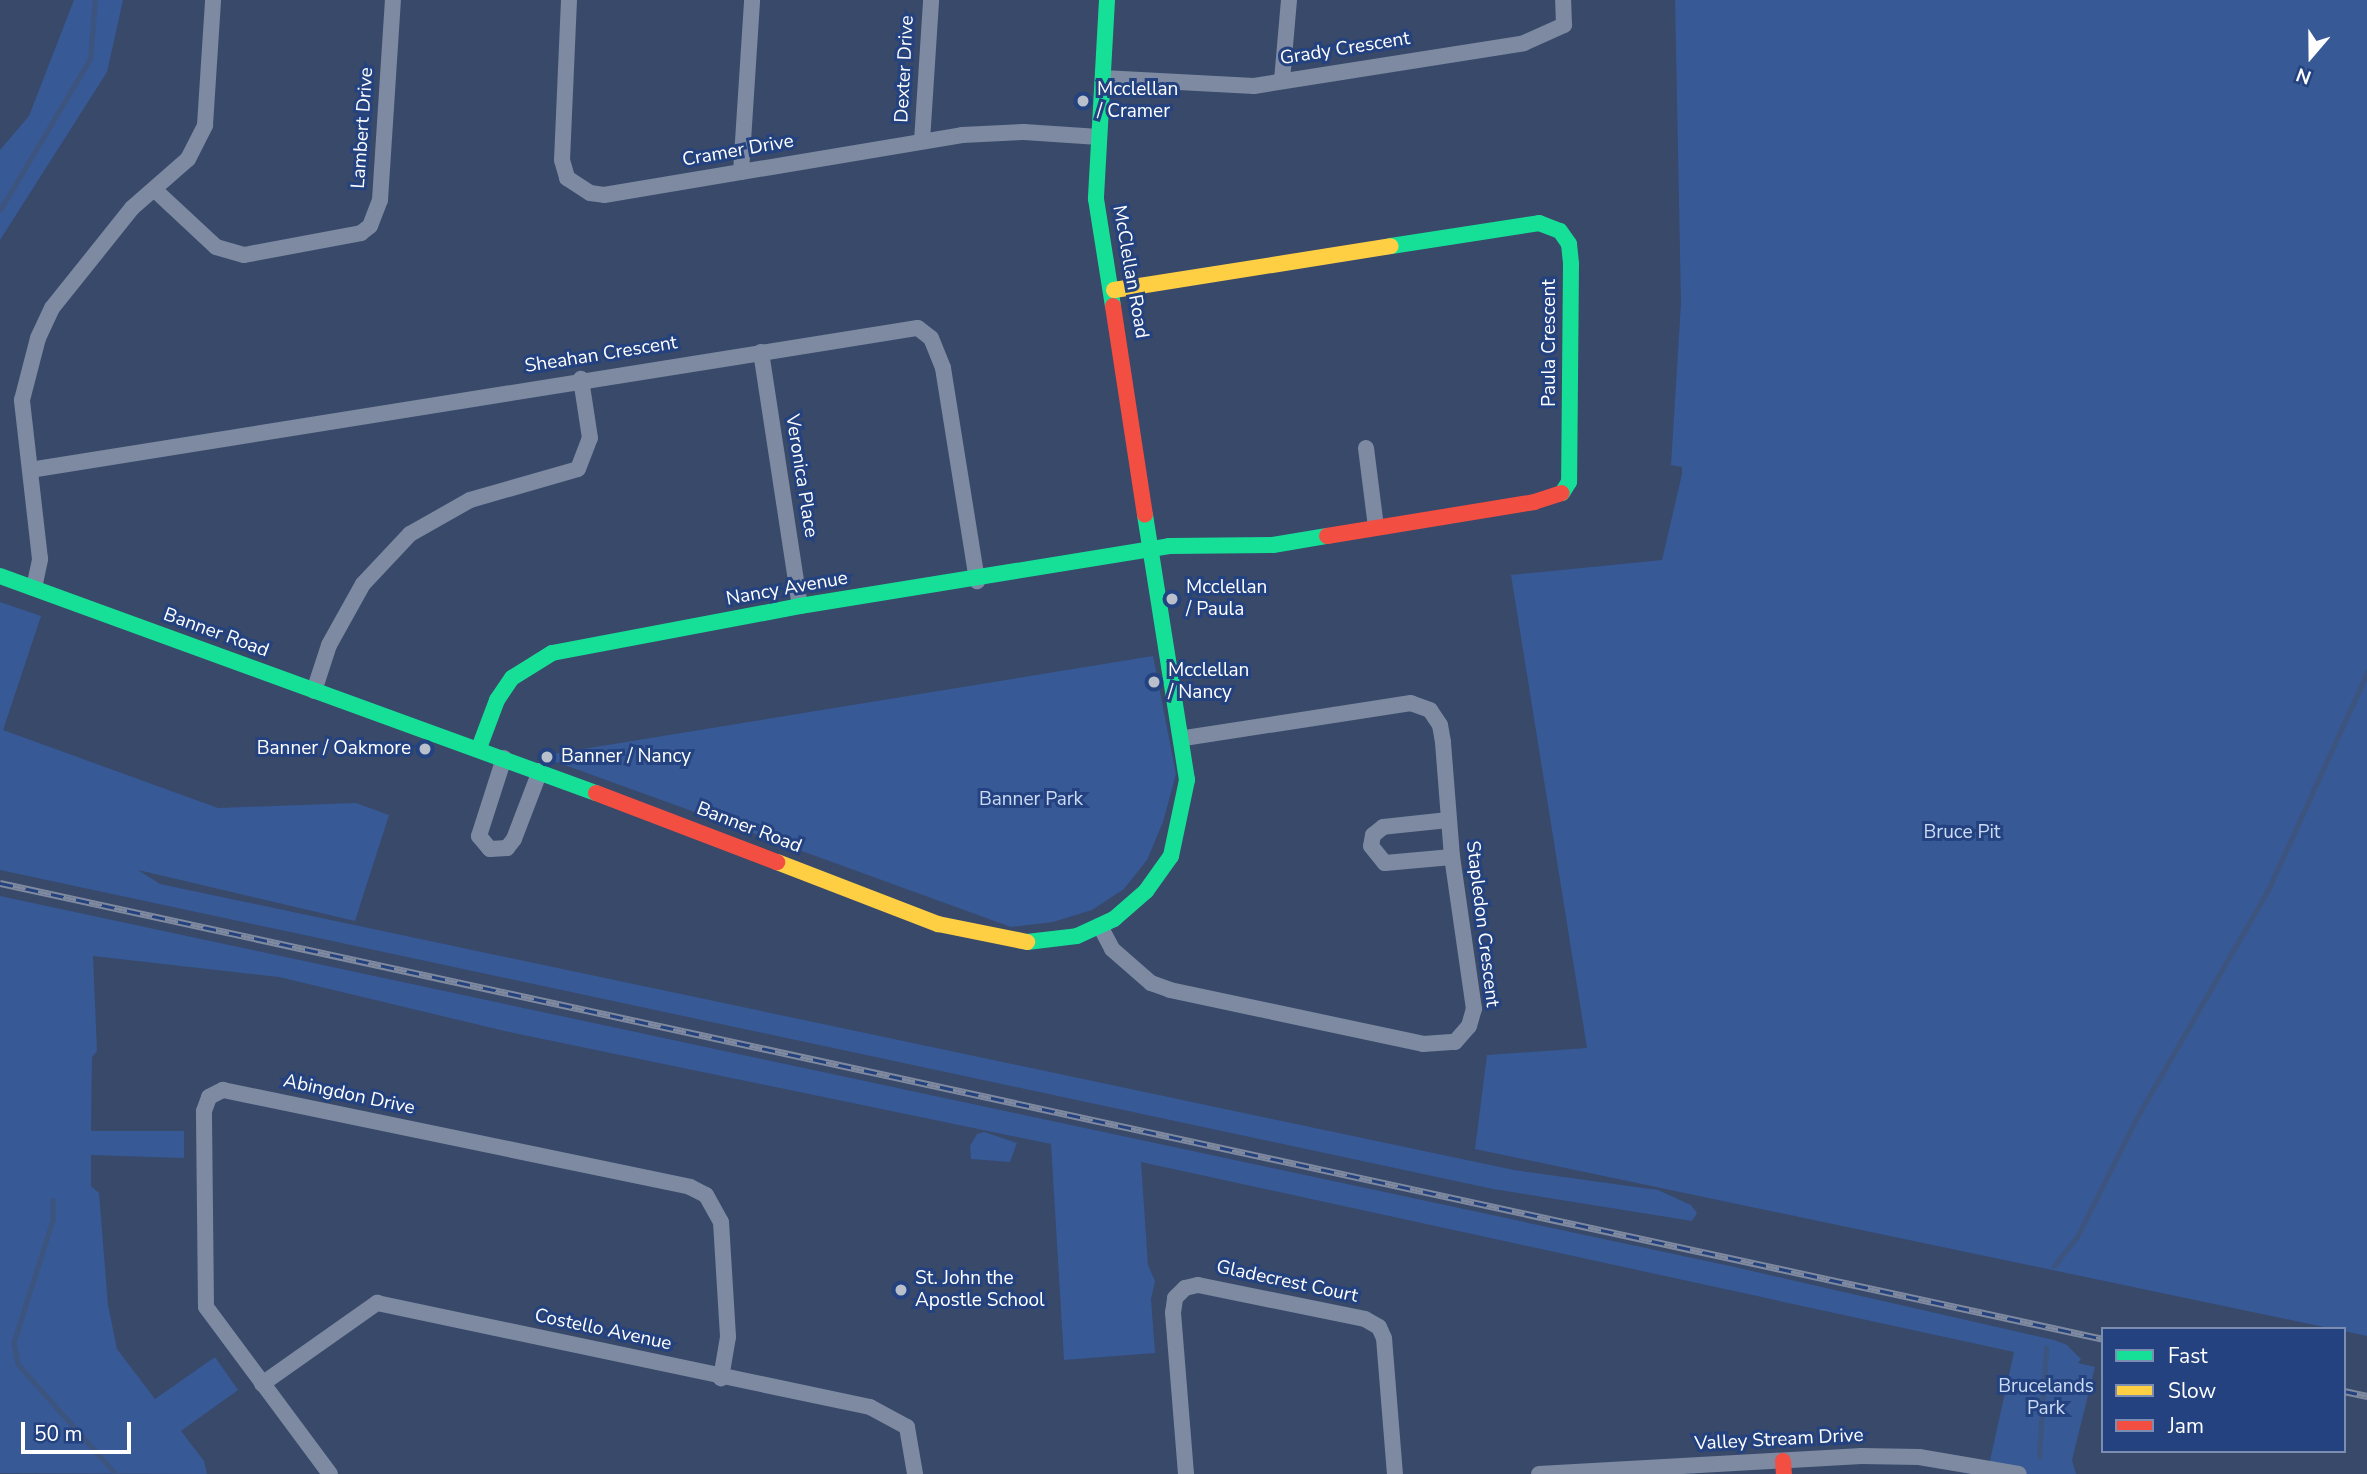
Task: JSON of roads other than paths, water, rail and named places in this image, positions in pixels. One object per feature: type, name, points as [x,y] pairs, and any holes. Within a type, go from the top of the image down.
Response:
[{"type":"street","points":[[34,589],[40,559],[22,400],[43,328],[52,308],[132,208],[156,191],[188,159],[205,125],[212,0]]},
{"type":"street","name":"Lambert Drive","points":[[156,191],[216,247],[244,255],[360,233],[370,226],[380,200],[393,0]]},
{"type":"street","name":"Cramer Drive","points":[[569,0],[560,143],[567,178],[578,188],[604,195],[922,141],[1024,132],[1099,137]]},
{"type":"street","points":[[741,172],[752,0]]},
{"type":"street","name":"Dexter Drive","points":[[922,141],[931,0]]},
{"type":"street","name":"McClellan Road","points":[[1107,0],[1096,199],[1114,290],[1153,550]]},
{"type":"street","points":[[1282,80],[1289,0]]},
{"type":"street","name":"Grady Crescent","points":[[1103,78],[1254,86],[1524,43],[1564,25],[1563,0]]},
{"type":"street","name":"Paula Crescent","points":[[1114,290],[1539,223],[1560,231],[1569,244],[1569,482],[1560,495],[1534,502],[1273,545],[1153,550]]},
{"type":"street","name":"Sheahan Crescent","points":[[30,470],[895,328],[918,328],[931,338],[943,368],[977,581]]},
{"type":"street","name":"Veronica Place","points":[[761,352],[800,606]]},
{"type":"street","points":[[314,691],[329,645],[363,584],[410,534],[470,500],[578,469],[590,438],[581,379]]},
{"type":"street","points":[[1366,448],[1376,527]]},
{"type":"street","name":"Nancy Avenue","points":[[479,748],[496,700],[512,678],[552,653],[800,606],[977,581],[1153,550]]},
{"type":"street","name":"Banner Road","points":[[0,576],[314,691],[479,748],[938,924],[985,937],[1032,943],[1077,936],[1100,926],[1146,891],[1171,856],[1187,780],[1184,738],[1153,550]]},
{"type":"street","name":"Stapledon Crescent","points":[[1100,926],[1112,949],[1151,983],[1170,990],[1423,1044],[1450,1044],[1467,1032],[1474,1009],[1452,857],[1440,725],[1430,710],[1411,703],[1184,738]]},
{"type":"street","points":[[504,758],[479,836],[490,849],[507,848],[514,839],[540,771]]},
{"type":"street","points":[[1448,820],[1383,827],[1373,835],[1371,846],[1385,863],[1452,857]]},
{"type":"street","name":"Abingdon Drive","points":[[330,1474],[206,1307],[204,1111],[209,1097],[223,1090],[690,1187],[705,1195],[717,1208],[721,1222],[728,1338],[721,1378]]},
{"type":"street","name":"Gladecrest Court","points":[[1186,1474],[1173,1313],[1175,1297],[1185,1288],[1198,1285],[1365,1319],[1379,1327],[1384,1338],[1395,1474]]},
{"type":"street","name":"Costello Avenue","points":[[262,1384],[377,1303],[721,1378],[870,1407],[902,1422],[913,1449],[915,1474]]},
{"type":"street","name":"Valley Stream Drive","points":[[1539,1474],[1783,1467],[1919,1457],[2019,1474]]},
{"type":"waterway","points":[[0,210],[90,59],[95,0]]},
{"type":"waterway","points":[[2054,1266],[2077,1237],[2137,1117],[2268,890],[2367,673]]},
{"type":"waterway","points":[[53,1200],[53,1220],[14,1343],[18,1364],[116,1474]]},
{"type":"waterway","points":[[2039,1457],[2046,1348]]},
{"type":"railway","points":[[0,883],[2101,1339]]},
{"type":"railway","points":[[2346,1391],[2367,1396]]},
{"type":"place","name":"Mcclellan / Cramer","points":[[1083,101]]},
{"type":"place","name":"Mcclellan / Paula","points":[[1172,599]]},
{"type":"place","name":"Mcclellan / Nancy","points":[[1154,682]]},
{"type":"place","name":"Banner / Oakmore","points":[[425,749]]},
{"type":"place","name":"Banner / Nancy","points":[[547,757]]},
{"type":"place","name":"St. John the Apostle School","points":[[901,1290]]},
{"type":"park label","name":"Banner Park","points":[[1031,800]]},
{"type":"park label","name":"Bruce Pit","points":[[1962,833]]},
{"type":"park label","name":"Brucelands Park","points":[[2046,1398]]}]
